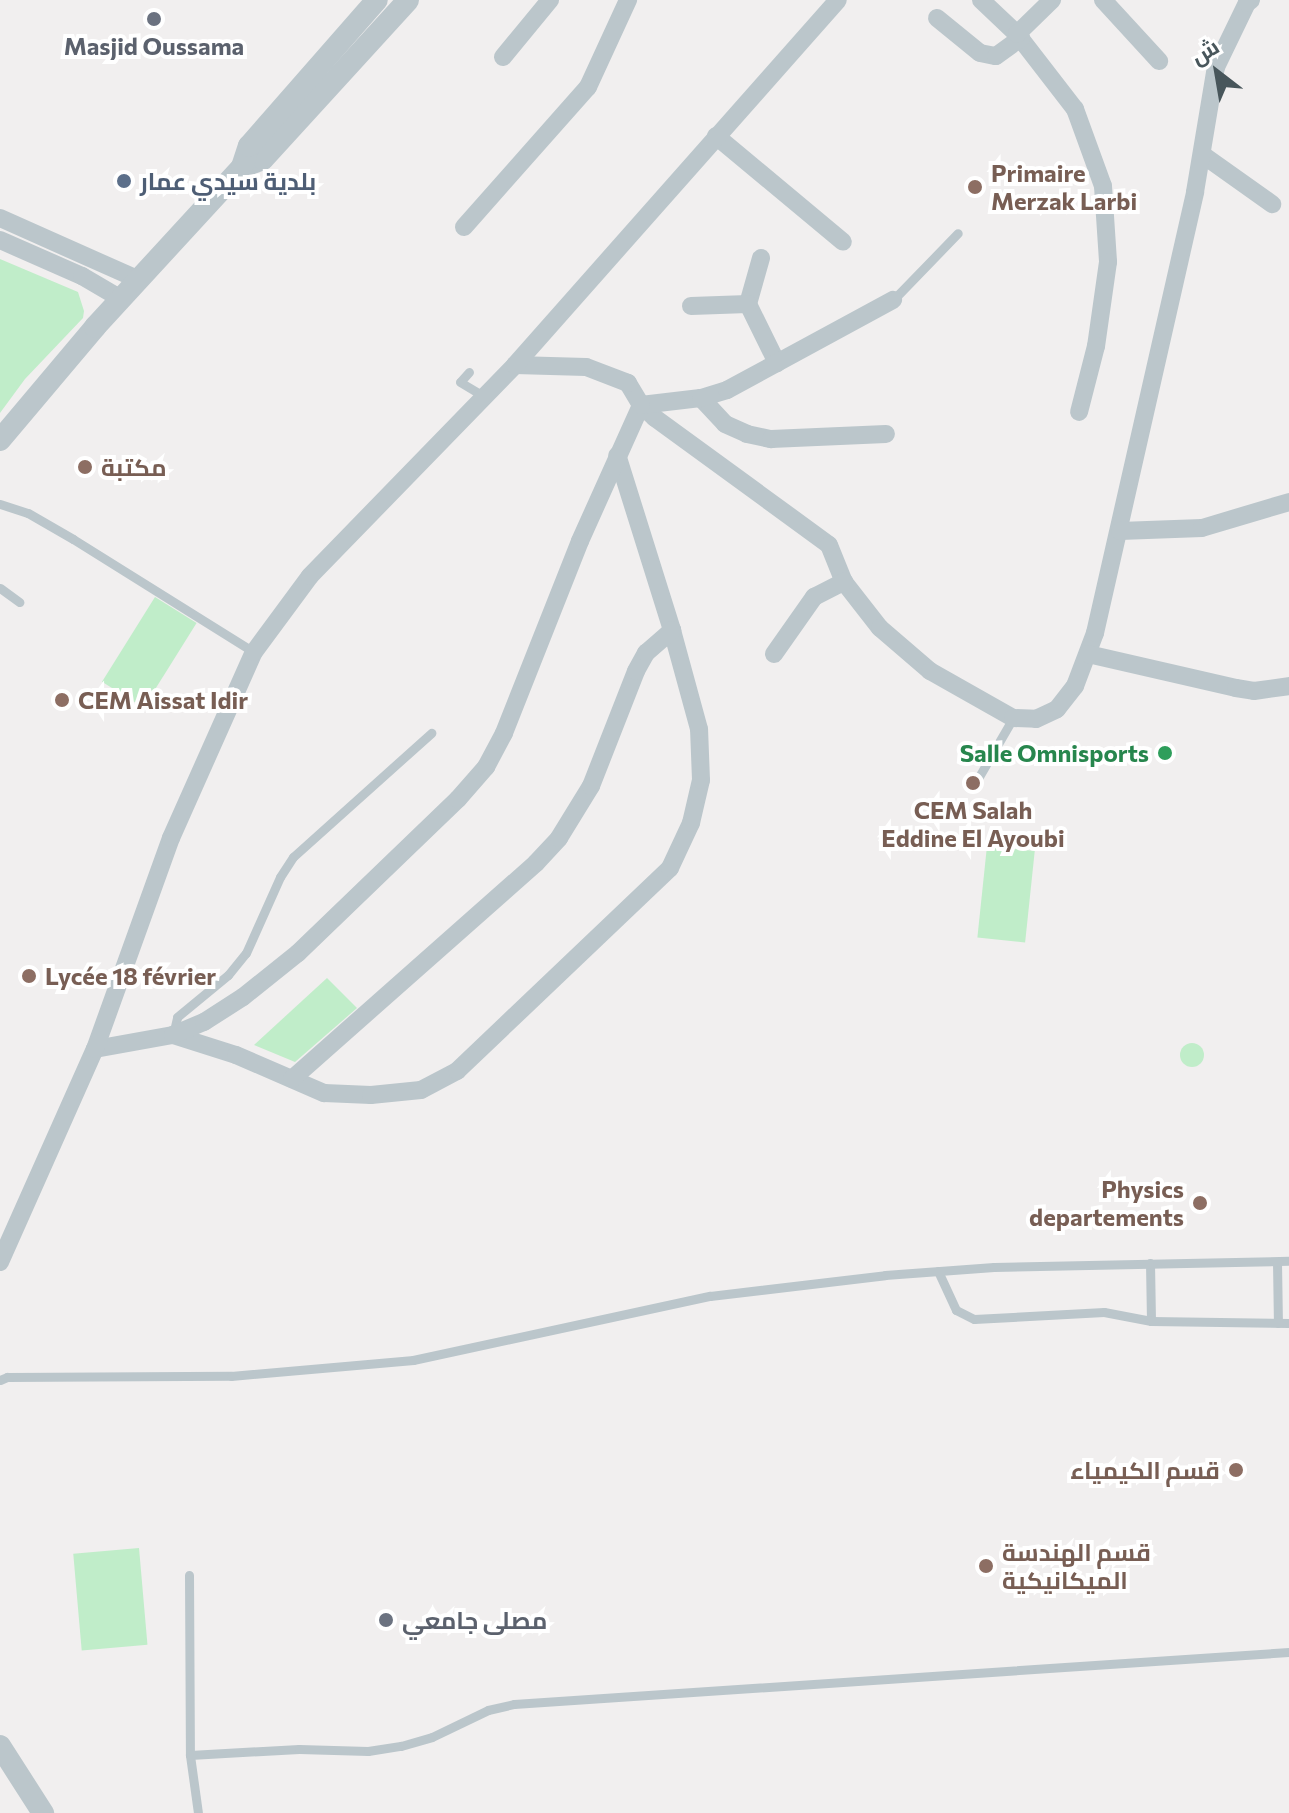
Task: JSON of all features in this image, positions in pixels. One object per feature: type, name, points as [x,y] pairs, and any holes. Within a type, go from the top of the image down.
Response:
[{"type":"street","points":[[0,440],[121,299],[242,167],[249,146],[377,0]]},
{"type":"street","points":[[242,167],[263,159],[408,0]]},
{"type":"street","points":[[503,57],[550,0]]},
{"type":"street","points":[[464,227],[588,87],[628,0]]},
{"type":"street","points":[[0,1262],[95,1049],[171,838],[254,652],[310,576],[515,365],[838,0]]},
{"type":"street","points":[[981,0],[1019,36],[1075,109],[1103,186],[1108,262],[1096,346],[1079,412]]},
{"type":"street","points":[[937,18],[980,53],[996,56],[1052,0]]},
{"type":"street","points":[[1103,0],[1159,61]]},
{"type":"street","points":[[515,365],[586,367],[628,383],[641,405],[655,418],[829,545],[844,582],[880,628],[930,671],[1013,718],[1036,719],[1057,709],[1075,686],[1088,654],[1120,531],[1203,155],[1216,67],[1251,0]]},
{"type":"street","points":[[716,136],[843,242]]},
{"type":"street","points":[[1203,155],[1272,204]]},
{"type":"street","points":[[0,218],[139,280]]},
{"type":"street","points":[[0,240],[82,276],[121,299]]},
{"type":"street","points":[[761,258],[748,304],[777,363]]},
{"type":"street","points":[[641,405],[701,398],[727,390],[893,300]]},
{"type":"street","points":[[691,306],[748,304]]},
{"type":"street","points":[[701,398],[725,424],[747,434],[771,439],[886,434]]},
{"type":"street","points":[[95,1049],[173,1035],[204,1022],[243,997],[298,953],[458,799],[486,767],[504,733],[617,455],[641,405]]},
{"type":"street","points":[[173,1035],[236,1055],[324,1093],[371,1095],[421,1090],[457,1071],[670,868],[691,823],[701,780],[699,729],[672,630],[617,455]]},
{"type":"street","points":[[1120,531],[1202,528],[1289,502]]},
{"type":"street","points":[[774,654],[814,597],[844,582]]},
{"type":"street","points":[[292,1079],[536,863],[559,838],[591,786],[636,671],[646,653],[672,630]]},
{"type":"street","points":[[1088,654],[1254,691],[1289,686]]},
{"type":"street","points":[[0,1746],[43,1813]]},
{"type":"lane","points":[[893,300],[958,233]]},
{"type":"lane","points":[[469,372],[460,382],[485,397]]},
{"type":"lane","points":[[0,504],[28,513],[73,539],[254,652]]},
{"type":"lane","points":[[0,588],[19,602]]},
{"type":"lane","points":[[973,787],[1013,718]]},
{"type":"lane","points":[[173,1035],[177,1017],[228,975],[246,953],[280,877],[293,857],[431,733]]},
{"type":"lane","points":[[2,1376],[231,1376],[328,1370],[413,1360],[710,1296],[938,1271],[1289,1261]]},
{"type":"lane","points":[[1277,1262],[1278,1323]]},
{"type":"lane","points":[[1150,1263],[1151,1321]]},
{"type":"lane","points":[[938,1271],[956,1310],[974,1319],[1104,1312],[1151,1321],[1289,1323]]},
{"type":"lane","points":[[189,1575],[190,1755],[198,1813]]},
{"type":"lane","points":[[190,1755],[299,1749],[368,1751],[401,1746],[488,1710],[514,1704],[1289,1652]]},
{"type":"green space","points":[[0,259],[78,292],[84,311],[83,318],[25,379],[0,413]]},
{"type":"green space","points":[[155,597],[197,623],[144,708],[102,682]]},
{"type":"green space","points":[[987,846],[1035,851],[1025,943],[977,937]]},
{"type":"green space","points":[[327,978],[357,1008],[295,1062],[254,1045]]},
{"type":"green space","points":[[1192,1043],[1201,1046],[1204,1055],[1201,1064],[1192,1067],[1183,1064],[1180,1055],[1183,1046]]},
{"type":"green space","points":[[139,1548],[147,1645],[82,1650],[73,1554]]},
{"type":"place","name":"Masjid Oussama","points":[[154,19]]},
{"type":"place","name":"بلدية سيدي عمار","points":[[124,181]]},
{"type":"place","name":"Primaire Merzak Larbi","points":[[975,187]]},
{"type":"place","name":"مكتبة","points":[[85,467]]},
{"type":"place","name":"CEM Aissat Idir","points":[[62,700]]},
{"type":"place","name":"Salle Omnisports","points":[[1165,753]]},
{"type":"place","name":"CEM Salah Eddine El Ayoubi","points":[[973,783]]},
{"type":"place","name":"Lycée 18 février","points":[[29,976]]},
{"type":"place","name":"Physics departements","points":[[1200,1203]]},
{"type":"place","name":"قسم الكيمياء","points":[[1236,1470]]},
{"type":"place","name":"قسم الهندسة الميكانيكية","points":[[986,1566]]},
{"type":"place","name":"مصلى جامعي","points":[[386,1620]]}]
